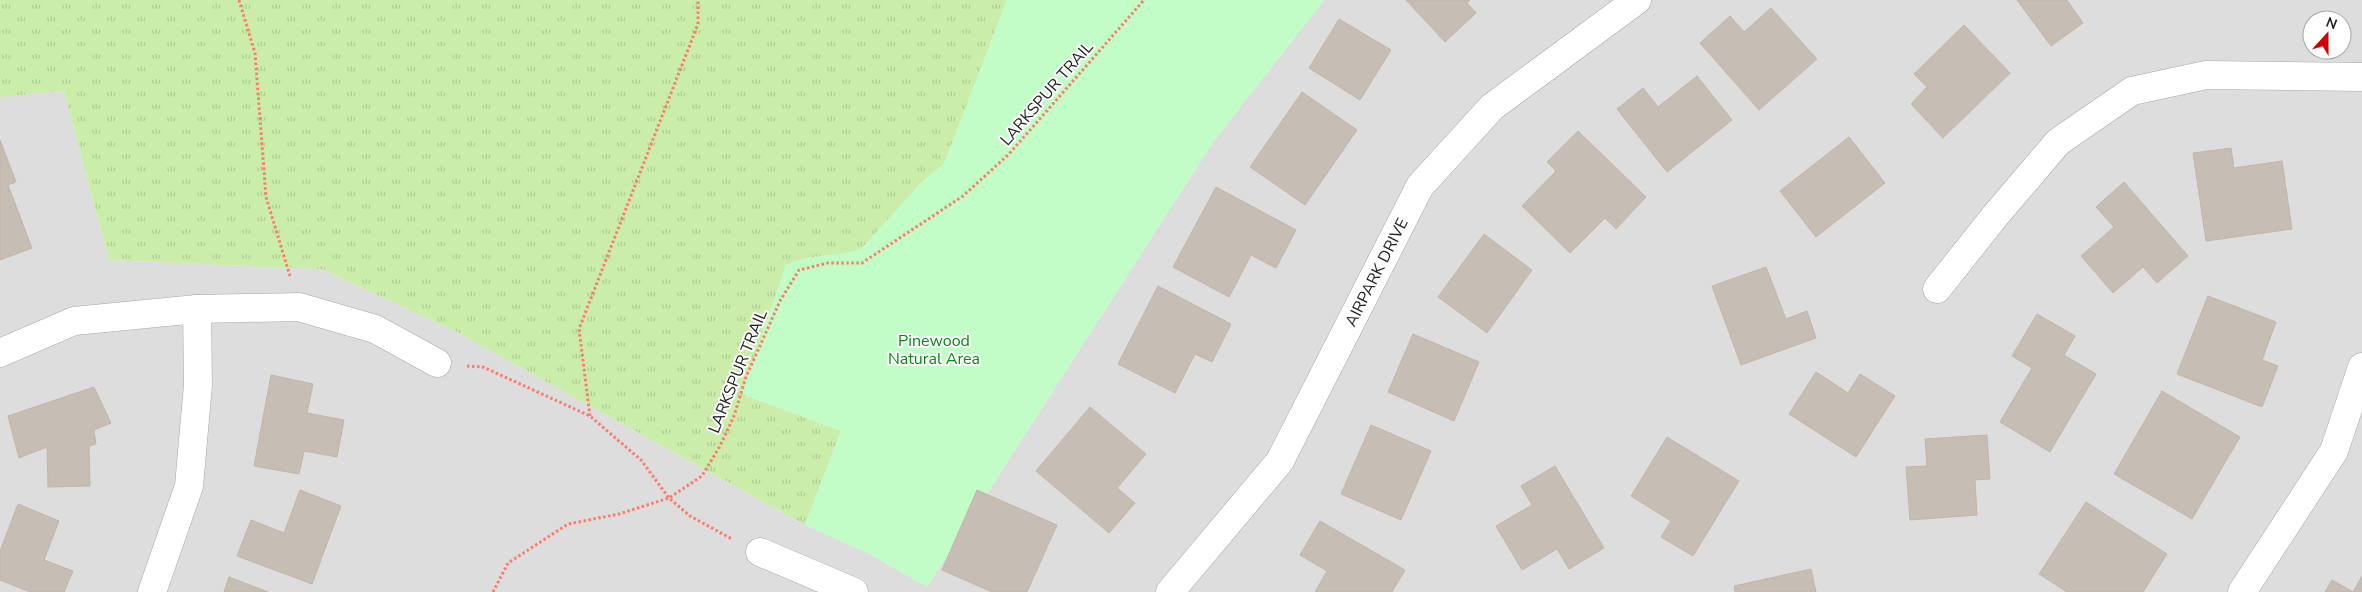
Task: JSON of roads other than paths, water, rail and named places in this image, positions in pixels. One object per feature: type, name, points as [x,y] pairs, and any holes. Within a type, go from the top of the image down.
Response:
[{"type":"street","name":"AIRPARK DRIVE","points":[[1170,592],[1280,461],[1420,186],[1492,107],[1637,0]]},
{"type":"street","points":[[1937,289],[1994,216],[2058,142],[2132,91],[2206,75],[2362,77]]},
{"type":"street","points":[[0,354],[74,321],[197,309],[299,307],[375,330],[438,363]]},
{"type":"street","points":[[152,592],[189,486],[198,385],[197,309]]},
{"type":"street","points":[[2242,592],[2334,450],[2362,367]]},
{"type":"street","points":[[760,552],[854,592]]},
{"type":"park label","name":"Pinewood Natural Area","points":[[934,349]]}]
